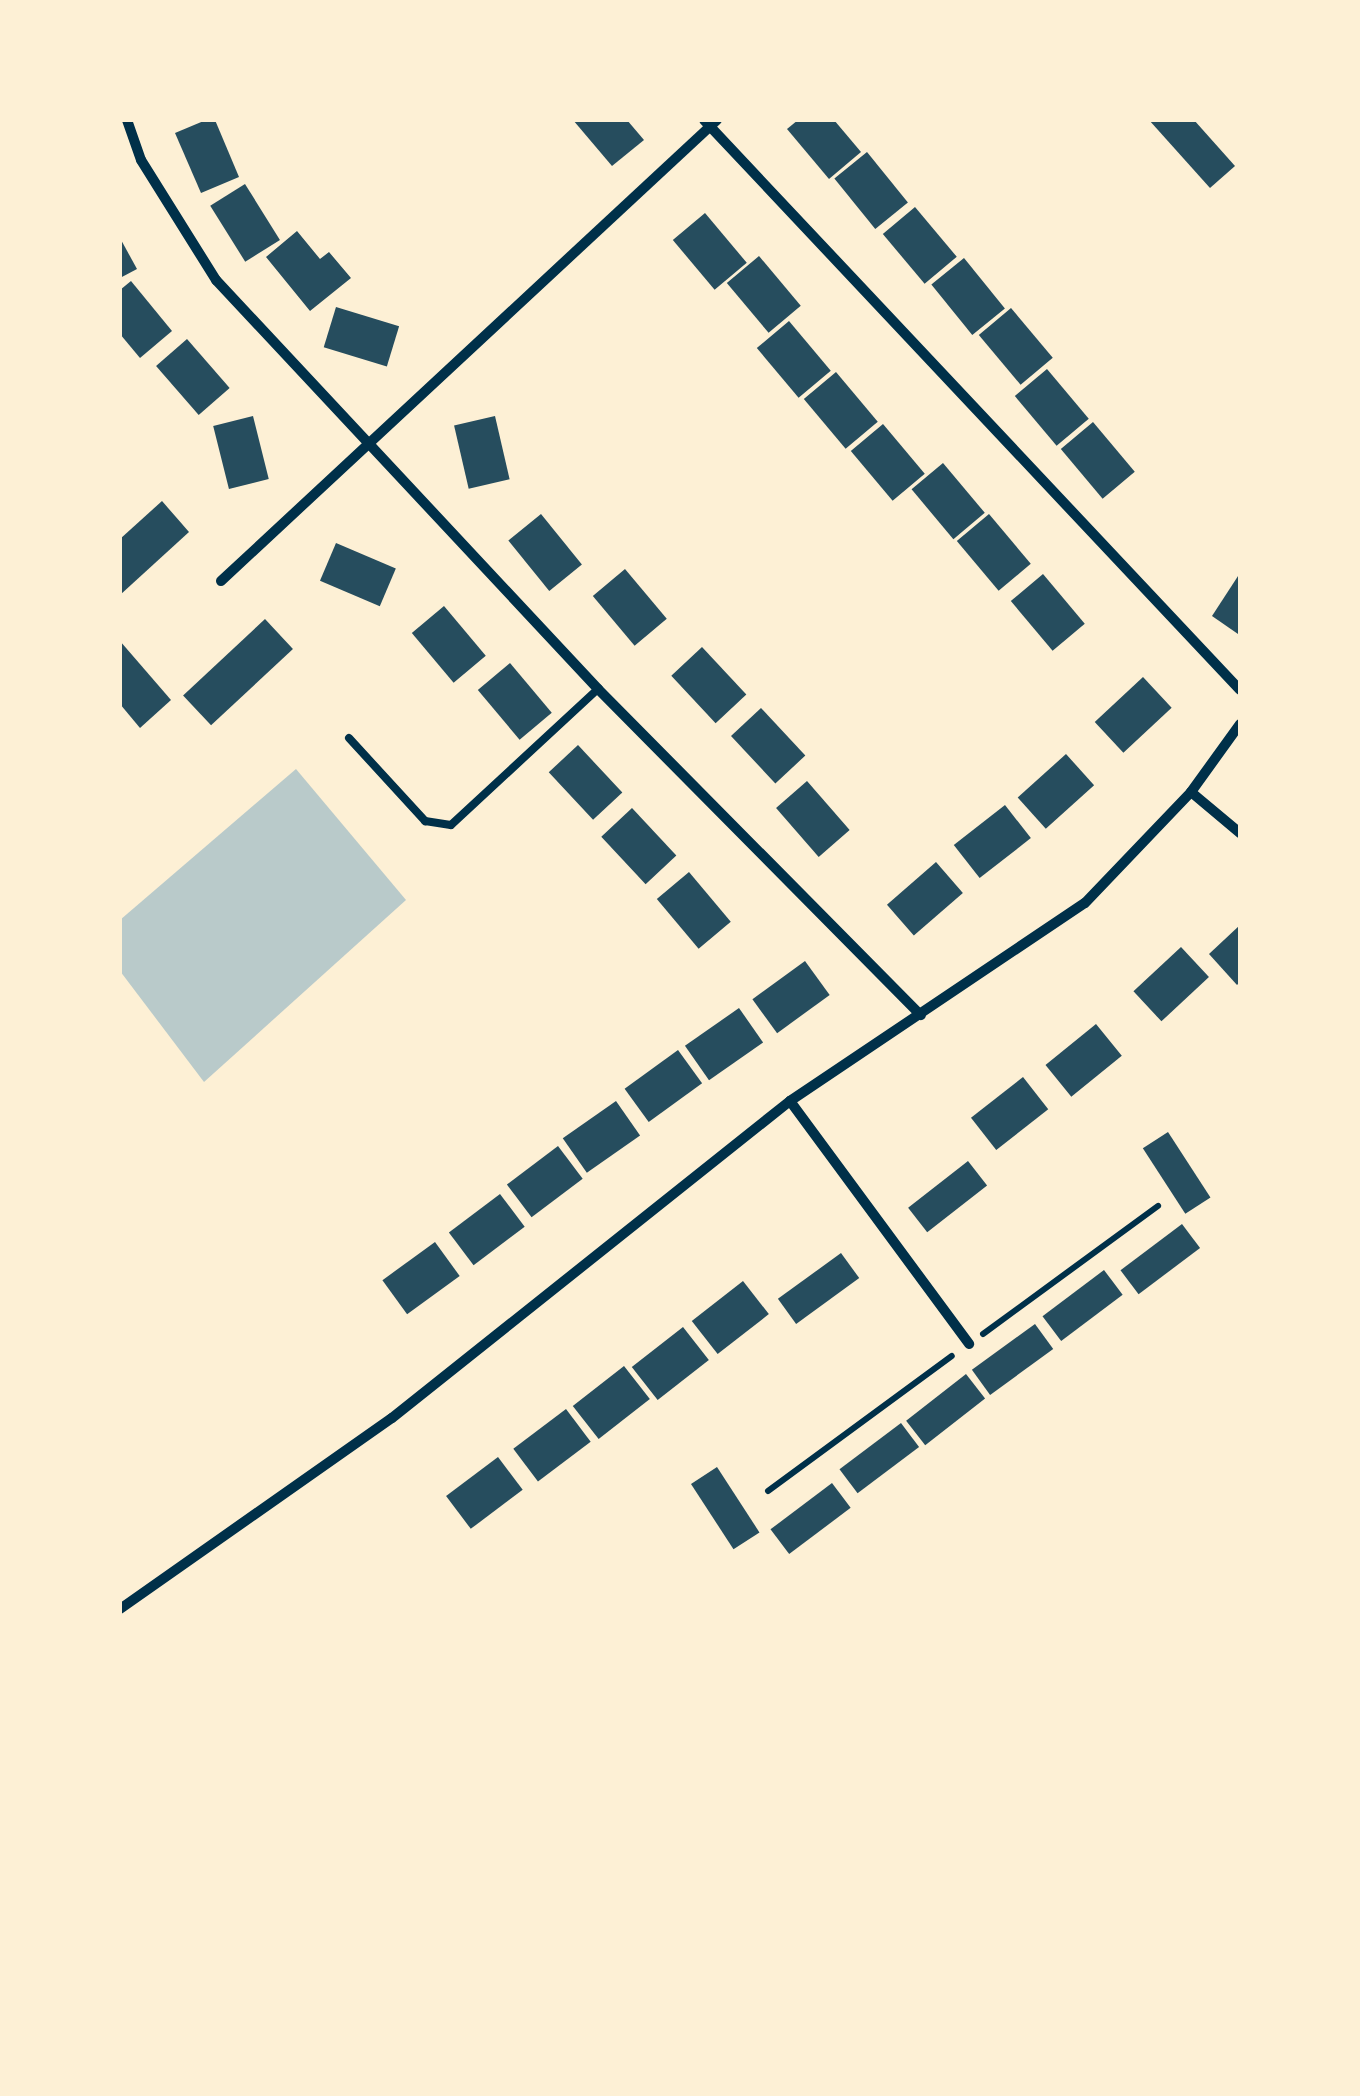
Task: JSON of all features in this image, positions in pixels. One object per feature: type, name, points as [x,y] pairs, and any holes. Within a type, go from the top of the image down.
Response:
[{"type":"street","points":[[127,120],[141,160],[216,280],[598,688],[921,1015]]},
{"type":"street","points":[[222,581],[710,122],[1240,690]]},
{"type":"street","points":[[120,1608],[392,1418],[790,1101],[1085,904],[1191,792],[1240,724]]},
{"type":"street","points":[[1191,792],[1240,832]]},
{"type":"street","points":[[790,1101],[969,1344]]},
{"type":"lane","points":[[350,738],[425,821],[451,825],[598,688]]},
{"type":"shaded area","points":[[296,769],[406,900],[204,1082],[120,971],[120,920]]},
{"type":"building","points":[[215,120],[239,177],[201,193],[175,133]]},
{"type":"building","points":[[573,120],[627,120],[644,140],[612,166]]},
{"type":"building","points":[[798,120],[834,120],[861,152],[829,179],[787,129]]},
{"type":"building","points":[[1149,120],[1194,120],[1235,166],[1210,188]]},
{"type":"building","points":[[867,152],[908,203],[875,229],[834,178]]},
{"type":"building","points":[[245,184],[280,240],[245,262],[210,206]]},
{"type":"building","points":[[915,207],[957,257],[925,284],[883,234]]},
{"type":"building","points":[[705,213],[747,263],[715,290],[673,240]]},
{"type":"building","points":[[297,231],[320,259],[329,252],[351,278],[310,311],[266,257]]},
{"type":"building","points":[[120,238],[137,269],[120,278]]},
{"type":"building","points":[[759,256],[801,306],[769,333],[727,283]]},
{"type":"building","points":[[964,258],[1005,309],[972,335],[931,284]]},
{"type":"building","points":[[131,281],[172,331],[140,358],[120,334],[120,290]]},
{"type":"building","points":[[336,307],[399,326],[387,366],[324,347]]},
{"type":"building","points":[[1011,308],[1053,358],[1021,385],[979,335]]},
{"type":"building","points":[[789,321],[831,371],[799,398],[757,348]]},
{"type":"building","points":[[187,339],[230,388],[199,415],[156,366]]},
{"type":"building","points":[[1047,369],[1089,419],[1057,446],[1015,396]]},
{"type":"building","points":[[836,372],[878,422],[846,449],[804,399]]},
{"type":"building","points":[[253,416],[269,479],[229,489],[213,426]]},
{"type":"building","points":[[495,416],[510,479],[469,489],[454,425]]},
{"type":"building","points":[[1093,422],[1135,472],[1103,499],[1061,449]]},
{"type":"building","points":[[883,424],[925,474],[893,501],[851,451]]},
{"type":"building","points":[[943,463],[985,513],[953,539],[912,489]]},
{"type":"building","points":[[162,501],[189,532],[120,595],[120,539]]},
{"type":"building","points":[[541,514],[582,565],[549,591],[508,540]]},
{"type":"building","points":[[989,514],[1031,564],[999,591],[957,541]]},
{"type":"building","points":[[336,543],[396,568],[380,606],[320,581]]},
{"type":"building","points":[[625,569],[667,619],[635,646],[593,596]]},
{"type":"building","points":[[1240,573],[1240,631],[1238,634],[1212,616]]},
{"type":"building","points":[[1043,574],[1085,624],[1053,651],[1011,601]]},
{"type":"building","points":[[444,606],[486,656],[454,683],[412,633]]},
{"type":"building","points":[[265,619],[293,649],[211,725],[183,695]]},
{"type":"building","points":[[120,641],[171,700],[140,728],[120,704]]},
{"type":"building","points":[[702,647],[746,695],[716,723],[671,676]]},
{"type":"building","points":[[510,663],[552,713],[520,740],[478,690]]},
{"type":"building","points":[[1143,677],[1172,708],[1123,753],[1095,722]]},
{"type":"building","points":[[761,708],[805,756],[775,783],[731,736]]},
{"type":"building","points":[[578,745],[622,793],[593,820],[549,772]]},
{"type":"building","points":[[1066,754],[1094,785],[1046,829],[1018,797]]},
{"type":"building","points":[[807,781],[850,830],[819,857],[776,808]]},
{"type":"building","points":[[1005,805],[1031,838],[980,878],[954,845]]},
{"type":"building","points":[[632,808],[676,856],[646,884],[601,837]]},
{"type":"building","points":[[936,862],[963,893],[914,936],[887,905]]},
{"type":"building","points":[[689,872],[731,922],[699,949],[657,899]]},
{"type":"building","points":[[1240,925],[1240,982],[1237,985],[1209,954]]},
{"type":"building","points":[[1181,947],[1209,977],[1161,1021],[1133,991]]},
{"type":"building","points":[[805,961],[830,995],[777,1033],[752,999]]},
{"type":"building","points":[[739,1008],[763,1042],[709,1080],[685,1046]]},
{"type":"building","points":[[1096,1024],[1122,1056],[1071,1097],[1045,1065]]},
{"type":"building","points":[[678,1050],[702,1083],[649,1122],[625,1089]]},
{"type":"building","points":[[1023,1077],[1048,1109],[996,1150],[971,1118]]},
{"type":"building","points":[[616,1101],[640,1135],[587,1173],[563,1138]]},
{"type":"building","points":[[1168,1132],[1210,1197],[1185,1214],[1143,1148]]},
{"type":"building","points":[[558,1146],[583,1179],[532,1217],[507,1185]]},
{"type":"building","points":[[968,1161],[987,1185],[927,1232],[908,1208]]},
{"type":"building","points":[[500,1194],[525,1227],[474,1265],[449,1233]]},
{"type":"building","points":[[1182,1224],[1200,1248],[1139,1294],[1121,1270]]},
{"type":"building","points":[[435,1242],[460,1276],[407,1314],[382,1280]]},
{"type":"building","points":[[841,1253],[859,1278],[796,1324],[778,1299]]},
{"type":"building","points":[[1104,1270],[1123,1295],[1061,1341],[1043,1316]]},
{"type":"building","points":[[743,1281],[769,1314],[718,1354],[692,1321]]},
{"type":"building","points":[[1035,1324],[1053,1349],[990,1395],[972,1370]]},
{"type":"building","points":[[683,1327],[709,1360],[658,1400],[632,1367]]},
{"type":"building","points":[[624,1366],[650,1399],[599,1439],[573,1406]]},
{"type":"building","points":[[966,1374],[985,1398],[925,1445],[906,1421]]},
{"type":"building","points":[[566,1409],[591,1442],[538,1481],[513,1449]]},
{"type":"building","points":[[901,1423],[919,1447],[858,1493],[840,1469]]},
{"type":"building","points":[[498,1457],[523,1490],[471,1529],[446,1496]]},
{"type":"building","points":[[717,1467],[759,1532],[733,1549],[691,1484]]},
{"type":"building","points":[[832,1483],[851,1508],[789,1554],[771,1529]]}]
